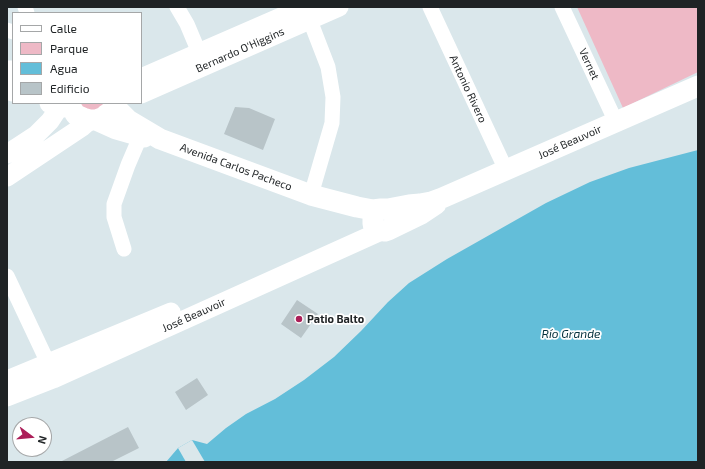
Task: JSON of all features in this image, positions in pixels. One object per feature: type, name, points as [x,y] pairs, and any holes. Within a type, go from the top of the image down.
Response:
[{"type":"main road","name":"José Beauvoir","points":[[380,222],[421,214],[442,198],[698,86]]},
{"type":"main road","name":"Avenida Carlos Pacheco","points":[[93,120],[104,117],[110,112],[114,104],[128,120],[150,138]]},
{"type":"main road","name":"Avenida Carlos Pacheco","points":[[63,105],[82,118],[150,138],[311,194],[336,209],[380,222]]},
{"type":"street","points":[[177,7],[187,24],[202,59]]},
{"type":"street","name":"Bernardo O'Higgins","points":[[142,93],[202,59],[306,11],[339,7]]},
{"type":"street","name":"Antonio Rivero","points":[[430,7],[506,170]]},
{"type":"street","name":"Vernet","points":[[562,7],[616,122]]},
{"type":"street","points":[[306,11],[328,67],[333,97],[332,123],[311,194]]},
{"type":"street","name":"Bernardo O'Higgins","points":[[142,78],[202,59]]},
{"type":"street","points":[[7,154],[36,135],[63,105]]},
{"type":"street","points":[[7,177],[93,120]]},
{"type":"street","points":[[124,249],[114,217],[114,204],[128,165],[150,138]]},
{"type":"street","name":"José Beauvoir","points":[[7,398],[50,371],[380,222]]},
{"type":"street","points":[[7,276],[50,371]]},
{"type":"street","name":"José Beauvoir","points":[[7,380],[50,371]]},
{"type":"green space","points":[[577,7],[698,7],[698,72],[623,108]]},
{"type":"green space","points":[[78,104],[107,104],[92,114]]},
{"type":"water","name":"Río Grande","points":[[698,150],[698,462],[166,462],[178,448],[192,440],[207,444],[246,414],[275,399],[304,380],[334,357],[388,302],[409,283],[447,259],[546,203],[590,182],[629,168]]},
{"type":"pier","points":[[192,440],[205,462],[186,462],[178,448]]},
{"type":"building","points":[[235,107],[249,108],[275,119],[263,150],[224,134]]},
{"type":"building","name":"Patio Balto","points":[[297,300],[318,314],[301,338],[281,324]]},
{"type":"building","points":[[197,378],[208,395],[186,410],[175,392]]},
{"type":"building","points":[[128,427],[139,448],[111,462],[60,462]]},
{"type":"place","name":"Patio Balto","points":[[299,319]]}]
